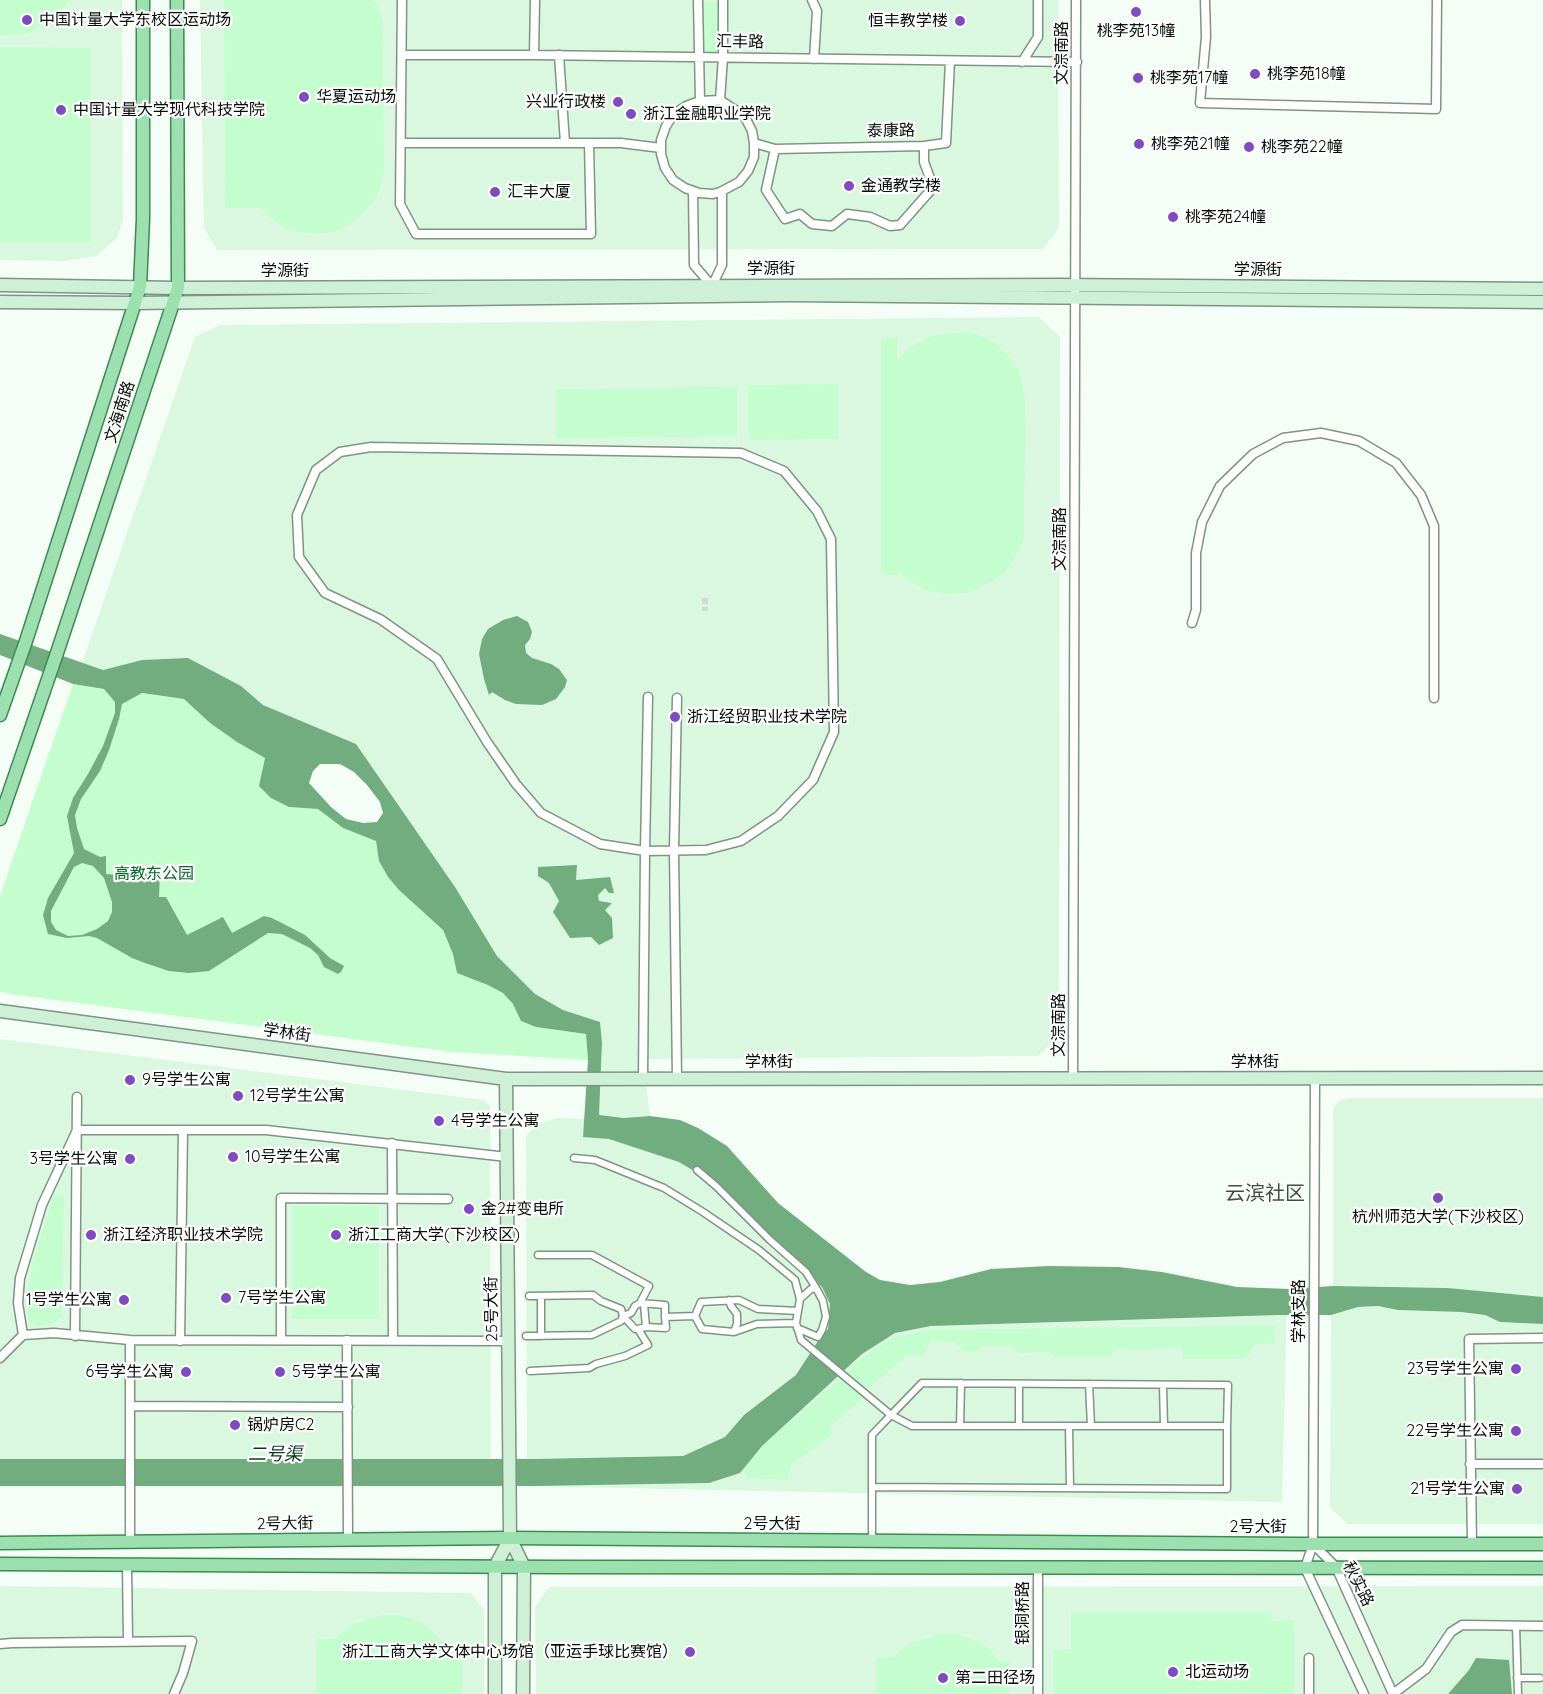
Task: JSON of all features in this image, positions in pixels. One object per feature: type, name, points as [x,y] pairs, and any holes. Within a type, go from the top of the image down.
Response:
[{"type":"main road","name":"文海南路","points":[[0,715],[140,287],[143,219],[142,0]]},
{"type":"main road","name":"文海南路","points":[[0,819],[178,288],[177,0]]},
{"type":"main road","name":"学源街","points":[[0,285],[178,288],[712,286],[1076,292],[1543,289]]},
{"type":"main road","points":[[0,302],[134,303],[1076,292],[1543,302]]},
{"type":"main road","name":"学林街","points":[[0,1011],[506,1079],[1543,1078]]},
{"type":"main road","name":"25号大街","points":[[506,1079],[510,1538],[524,1567],[523,1694]]},
{"type":"main road","name":"25号大街","points":[[495,1694],[495,1567],[510,1538]]},
{"type":"main road","name":"2号大街","points":[[0,1543],[510,1538],[1543,1544]]},
{"type":"main road","points":[[0,1564],[1543,1568]]},
{"type":"street","points":[[402,0],[399,204],[416,234],[591,234],[589,143]]},
{"type":"street","points":[[534,55],[536,0]]},
{"type":"street","points":[[698,0],[700,101]]},
{"type":"street","points":[[720,100],[723,0]]},
{"type":"street","points":[[812,0],[817,11],[814,59]]},
{"type":"street","points":[[1022,62],[1038,37],[1038,0]]},
{"type":"street","name":"文淙南路","points":[[1073,1078],[1076,0]]},
{"type":"street","points":[[1205,0],[1206,37],[1200,103],[1436,109],[1437,0]]},
{"type":"street","name":"汇丰路","points":[[402,55],[1077,62]]},
{"type":"street","points":[[560,55],[565,143]]},
{"type":"street","name":"泰康路","points":[[754,143],[775,149],[924,146],[946,142],[950,61]]},
{"type":"street","points":[[720,100],[746,119],[752,130],[754,157],[748,171],[739,182],[713,194],[699,194],[685,189],[673,180],[665,168],[661,154],[661,140],[674,114],[700,101],[720,100]]},
{"type":"street","points":[[400,143],[621,143],[661,148]]},
{"type":"street","points":[[775,149],[766,190],[785,219],[800,214],[812,224],[832,226],[847,214],[870,217],[890,226],[900,225],[930,191],[930,178],[924,162],[924,146]]},
{"type":"street","points":[[693,191],[694,265],[712,286],[722,265],[722,191]]},
{"type":"street","points":[[1192,623],[1196,610],[1196,553],[1202,522],[1220,486],[1253,454],[1283,438],[1321,433],[1359,441],[1396,463],[1421,495],[1434,526],[1434,698]]},
{"type":"street","points":[[371,447],[741,453],[784,471],[817,511],[831,539],[834,732],[813,780],[778,816],[741,841],[706,850],[645,851],[600,844],[541,813],[516,784],[487,742],[437,659],[380,619],[325,592],[299,557],[297,515],[316,470],[340,452],[371,447]]},
{"type":"street","points":[[644,1079],[648,697]]},
{"type":"street","points":[[677,698],[674,851],[677,1079]]},
{"type":"street","name":"学林支路","points":[[1313,1544],[1315,1078]]},
{"type":"street","points":[[75,1335],[77,1097]]},
{"type":"street","points":[[77,1130],[266,1130],[507,1157]]},
{"type":"street","points":[[23,1335],[18,1303],[20,1278],[42,1204],[77,1130]]},
{"type":"street","points":[[180,1341],[183,1130]]},
{"type":"street","points":[[392,1143],[393,1340]]},
{"type":"street","points":[[574,1158],[595,1160],[664,1188],[759,1250],[795,1280],[800,1299],[797,1326],[801,1340],[891,1415],[912,1426],[1227,1426]]},
{"type":"street","points":[[695,1316],[702,1329],[734,1332],[757,1324],[797,1326],[818,1337],[826,1317],[823,1302],[806,1272],[697,1170]]},
{"type":"street","points":[[281,1340],[281,1198],[448,1199]]},
{"type":"street","points":[[538,1255],[592,1255],[649,1286],[642,1304],[646,1327]]},
{"type":"street","points":[[800,1299],[811,1289],[816,1288]]},
{"type":"street","points":[[529,1296],[593,1295],[621,1309],[623,1316],[635,1329],[638,1329],[648,1345],[589,1368],[530,1371]]},
{"type":"street","points":[[541,1296],[541,1336]]},
{"type":"street","points":[[695,1316],[701,1302],[729,1300],[739,1300],[758,1309],[798,1311]]},
{"type":"street","points":[[729,1300],[737,1314],[734,1332]]},
{"type":"street","points":[[526,1336],[592,1335],[621,1321],[623,1316],[631,1313],[635,1306],[665,1305],[666,1328],[638,1329]]},
{"type":"street","points":[[665,1317],[695,1316]]},
{"type":"street","points":[[0,1358],[23,1335],[54,1333],[130,1340],[180,1341],[509,1341]]},
{"type":"street","points":[[1472,1544],[1469,1339],[1543,1338]]},
{"type":"street","points":[[130,1340],[130,1542]]},
{"type":"street","points":[[347,1340],[348,1540]]},
{"type":"street","points":[[872,1487],[1227,1489],[1228,1385],[922,1383],[872,1435],[872,1487],[872,1541]]},
{"type":"street","points":[[960,1426],[961,1383]]},
{"type":"street","points":[[1019,1384],[1019,1426]]},
{"type":"street","points":[[1089,1384],[1090,1426]]},
{"type":"street","points":[[1163,1384],[1164,1426]]},
{"type":"street","points":[[130,1406],[348,1407]]},
{"type":"street","points":[[1069,1426],[1070,1488]]},
{"type":"street","points":[[1470,1464],[1543,1464]]},
{"type":"street","points":[[1313,1544],[1305,1568],[1364,1694]]},
{"type":"street","name":"秋实路","points":[[1313,1544],[1336,1567],[1393,1694]]},
{"type":"street","points":[[127,1565],[128,1641]]},
{"type":"street","name":"银洞桥路","points":[[1038,1568],[1038,1694]]},
{"type":"street","points":[[1393,1694],[1426,1669],[1451,1632],[1462,1625],[1543,1626]]},
{"type":"street","points":[[1516,1626],[1518,1694]]},
{"type":"street","points":[[0,1644],[192,1641],[174,1694]]},
{"type":"street","points":[[1309,1658],[1309,1694]]},
{"type":"street","points":[[1517,1678],[1540,1678]]},
{"type":"shaded area","name":"中国计量大学现代科技学院","points":[[0,0],[122,0],[123,219],[117,238],[97,256],[65,261],[0,260]]},
{"type":"shaded area","name":"浙江金融职业学院","points":[[200,0],[1058,0],[1059,228],[1043,249],[217,250],[204,228]]},
{"type":"shaded area","name":"浙江经贸职业技术学院","points":[[1039,317],[1060,337],[1059,1036],[1038,1056],[643,1059],[650,1116],[624,1118],[599,1115],[602,1042],[600,1022],[563,1010],[535,994],[497,956],[455,887],[356,744],[263,705],[241,686],[142,660],[103,670],[82,663],[195,337],[220,325]]},
{"type":"shaded area","points":[[517,616],[528,622],[532,632],[525,645],[526,653],[532,658],[559,669],[567,680],[556,699],[542,705],[516,704],[492,692],[489,695],[484,679],[479,654],[482,639],[488,629],[503,620]]},
{"type":"shaded area","points":[[0,634],[103,670],[142,660],[188,658],[241,686],[263,705],[356,744],[455,887],[497,956],[535,994],[563,1010],[600,1022],[602,1042],[599,1115],[624,1118],[650,1116],[680,1120],[698,1128],[727,1146],[778,1203],[866,1272],[880,1280],[910,1285],[940,1282],[991,1269],[1048,1266],[1118,1267],[1162,1272],[1237,1287],[1448,1288],[1543,1297],[1543,1324],[1500,1322],[1485,1315],[1461,1312],[1398,1310],[1378,1306],[1358,1307],[1331,1315],[931,1326],[895,1333],[862,1354],[762,1446],[740,1473],[709,1483],[535,1486],[0,1486],[0,1459],[535,1459],[683,1456],[725,1437],[744,1415],[796,1375],[828,1329],[830,1304],[822,1287],[699,1174],[679,1162],[609,1139],[583,1137],[588,1060],[586,1034],[536,1027],[521,1021],[513,1004],[503,993],[457,973],[453,954],[443,930],[388,877],[379,861],[376,841],[343,828],[318,809],[289,807],[271,798],[259,786],[265,758],[210,723],[184,699],[142,693],[122,704],[109,750],[100,771],[81,799],[75,815],[84,849],[100,857],[106,856],[106,874],[133,876],[134,872],[160,873],[159,897],[166,897],[187,935],[223,917],[232,933],[264,916],[305,935],[330,958],[344,966],[341,972],[338,974],[324,967],[318,955],[310,948],[282,934],[268,933],[209,971],[189,973],[169,971],[145,963],[97,938],[89,936],[67,938],[48,934],[43,915],[48,898],[74,853],[67,816],[73,798],[103,746],[115,713],[115,702],[104,689],[73,684],[0,655]],"holes":[[[320,764],[340,764],[354,772],[367,785],[380,802],[383,813],[377,822],[363,823],[346,819],[331,807],[309,783],[313,771]],[[82,863],[93,866],[104,878],[112,902],[112,912],[108,921],[97,929],[82,935],[68,936],[56,930],[51,922],[51,911],[74,867]]]},
{"type":"shaded area","points":[[577,865],[576,880],[610,877],[614,893],[609,893],[605,888],[598,895],[599,901],[612,903],[605,910],[612,918],[613,938],[599,945],[591,937],[570,938],[553,912],[559,901],[549,883],[538,876],[538,867]]},
{"type":"shaded area","name":"浙江工商大学(下沙校区)","points":[[0,1039],[484,1100],[490,1106],[491,1459],[0,1459]]},
{"type":"shaded area","name":"杭州师范大学(下沙校区)","points":[[1349,1098],[1543,1098],[1543,1297],[1448,1288],[1333,1286],[1333,1109],[1339,1101]]},
{"type":"shaded area","points":[[557,1118],[652,1121],[842,1288],[1287,1296],[1282,1502],[527,1486],[526,1136],[537,1124]]},
{"type":"shaded area","points":[[1378,1306],[1398,1310],[1461,1312],[1485,1315],[1500,1322],[1543,1324],[1543,1524],[1348,1524],[1330,1508],[1331,1315],[1358,1307]]},
{"type":"shaded area","points":[[0,1586],[471,1593],[484,1610],[484,1694],[0,1694]]},
{"type":"shaded area","points":[[1543,1586],[1543,1694],[536,1694],[535,1607],[549,1587]]},
{"type":"shaded area","points":[[1476,1658],[1509,1660],[1512,1694],[1448,1694],[1469,1670]]},
{"type":"green space","name":"中国计量大学东校区运动场","points":[[0,0],[69,0],[50,23],[28,33],[7,36],[0,35]]},
{"type":"green space","name":"华夏运动场","points":[[224,0],[373,0],[378,7],[383,21],[384,173],[377,197],[346,227],[317,234],[300,232],[285,228],[261,208],[225,208]]},
{"type":"green space","points":[[702,2],[719,2],[719,52],[702,52]]},
{"type":"green space","points":[[0,47],[90,48],[90,242],[0,242]]},
{"type":"green space","points":[[970,332],[994,342],[1010,358],[1018,370],[1023,386],[1025,400],[1024,537],[1004,573],[967,593],[946,594],[927,591],[906,579],[899,570],[898,575],[881,574],[881,338],[897,338],[897,360],[916,344],[932,336]]},
{"type":"green space","points":[[838,384],[838,439],[749,440],[748,385]]},
{"type":"green space","points":[[737,387],[737,436],[556,438],[556,389]]},
{"type":"green space","name":"高教东公园","points":[[73,684],[184,699],[210,723],[265,758],[259,786],[290,807],[318,809],[343,828],[376,841],[379,861],[388,877],[443,930],[453,954],[457,973],[503,993],[513,1004],[521,1021],[536,1027],[586,1034],[588,1060],[452,1052],[0,991],[0,896]]},
{"type":"green space","points":[[54,1195],[64,1195],[62,1317],[51,1325],[38,1326],[30,1323],[27,1294],[34,1258]]},
{"type":"green space","points":[[292,1206],[379,1206],[379,1319],[292,1319]]},
{"type":"green space","points":[[1275,1325],[1274,1344],[1257,1343],[1245,1359],[1183,1359],[1181,1347],[1146,1350],[1116,1349],[1110,1357],[1055,1357],[1050,1352],[1021,1354],[1009,1346],[982,1346],[979,1351],[965,1352],[954,1342],[931,1341],[923,1356],[906,1356],[866,1391],[844,1373],[894,1337],[931,1330]]},
{"type":"green space","points":[[841,1378],[864,1397],[831,1426],[833,1434],[791,1465],[788,1480],[747,1478],[744,1468],[762,1447]]},
{"type":"green space","name":"北运动场","points":[[1071,1612],[1271,1612],[1272,1621],[1294,1620],[1294,1694],[1053,1694],[1053,1650],[1071,1649]]},
{"type":"green space","points":[[383,1615],[397,1615],[423,1623],[442,1641],[453,1660],[462,1660],[462,1694],[316,1694],[317,1639],[334,1639],[353,1624]]},
{"type":"green space","name":"第二田径场","points":[[941,1634],[954,1634],[969,1638],[989,1649],[999,1661],[1010,1661],[1010,1694],[876,1694],[876,1658],[891,1658],[911,1643]]},
{"type":"tunnel","points":[[705,598],[705,611]]},
{"type":"place","name":"桃李苑13幢","points":[[1136,12]]},
{"type":"place","name":"中国计量大学东校区运动场","points":[[27,20]]},
{"type":"place","name":"恒丰教学楼","points":[[960,21]]},
{"type":"place","name":"桃李苑18幢","points":[[1255,74]]},
{"type":"place","name":"桃李苑17幢","points":[[1138,78]]},
{"type":"place","name":"华夏运动场","points":[[304,97]]},
{"type":"place","name":"兴业行政楼","points":[[618,102]]},
{"type":"place","name":"中国计量大学现代科技学院","points":[[61,110]]},
{"type":"place","name":"浙江金融职业学院","points":[[631,114]]},
{"type":"place","name":"桃李苑21幢","points":[[1139,144]]},
{"type":"place","name":"桃李苑22幢","points":[[1249,147]]},
{"type":"place","name":"金通教学楼","points":[[849,186]]},
{"type":"place","name":"汇丰大厦","points":[[495,192]]},
{"type":"place","name":"桃李苑24幢","points":[[1173,217]]},
{"type":"place","name":"浙江经贸职业技术学院","points":[[675,717]]},
{"type":"place","name":"9号学生公寓","points":[[130,1080]]},
{"type":"place","name":"12号学生公寓","points":[[238,1096]]},
{"type":"place","name":"4号学生公寓","points":[[439,1121]]},
{"type":"place","name":"10号学生公寓","points":[[233,1157]]},
{"type":"place","name":"3号学生公寓","points":[[130,1159]]},
{"type":"place","name":"杭州师范大学(下沙校区)","points":[[1438,1198]]},
{"type":"place","name":"金2#变电所","points":[[469,1209]]},
{"type":"place","name":"浙江经济职业技术学院","points":[[91,1235]]},
{"type":"place","name":"浙江工商大学(下沙校区)","points":[[336,1235]]},
{"type":"place","name":"7号学生公寓","points":[[226,1298]]},
{"type":"place","name":"1号学生公寓","points":[[124,1300]]},
{"type":"place","name":"23号学生公寓","points":[[1516,1369]]},
{"type":"place","name":"6号学生公寓","points":[[186,1372]]},
{"type":"place","name":"5号学生公寓","points":[[280,1372]]},
{"type":"place","name":"锅炉房C2","points":[[235,1425]]},
{"type":"place","name":"22号学生公寓","points":[[1516,1431]]},
{"type":"place","name":"21号学生公寓","points":[[1517,1489]]},
{"type":"place","name":"浙江工商大学文体中心场馆（亚运手球比赛馆）","points":[[690,1652]]},
{"type":"place","name":"北运动场","points":[[1173,1672]]},
{"type":"place","name":"第二田径场","points":[[943,1678]]},
{"type":"district","name":"云滨社区","points":[[1265,1194]]},
{"type":"water label","name":"二号渠","points":[[275,1455]]}]
